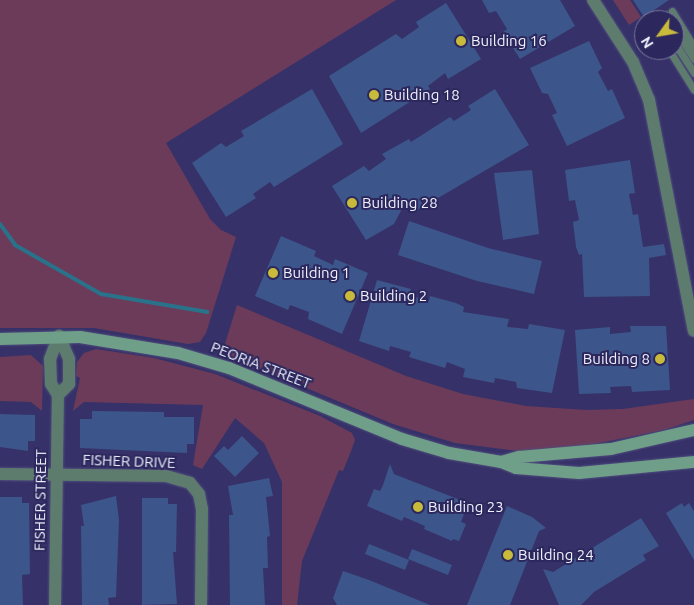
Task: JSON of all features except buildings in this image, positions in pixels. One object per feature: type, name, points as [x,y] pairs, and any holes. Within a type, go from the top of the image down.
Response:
[{"type":"main road","name":"PEORIA STREET","points":[[0,339],[59,336],[131,343],[197,358],[402,438],[449,453],[501,462],[531,471],[580,473],[694,462]]},
{"type":"main road","name":"PEORIA STREET","points":[[501,462],[519,457],[612,449],[694,430]]},
{"type":"street","points":[[594,0],[630,58],[647,94],[694,331]]},
{"type":"street","name":"FISHER STREET","points":[[58,396],[69,384],[69,358],[59,336]]},
{"type":"street","name":"FISHER STREET","points":[[55,605],[58,396],[51,384],[50,359],[59,336]]},
{"type":"street","name":"FISHER DRIVE","points":[[0,474],[166,476],[177,477],[193,486],[202,508],[201,605]]},
{"type":"lane","points":[[684,36],[694,46]]},
{"type":"lane","points":[[684,44],[694,59]]},
{"type":"lane","points":[[684,58],[694,73]]},
{"type":"lane","points":[[675,60],[694,90]]},
{"type":"shaded area","points":[[0,0],[396,0],[166,143],[210,219],[221,230],[236,237],[206,333],[200,342],[188,344],[94,328],[0,328]]},
{"type":"shaded area","points":[[613,0],[630,0],[636,10],[634,10],[634,22],[629,25]]},
{"type":"shaded area","points":[[237,305],[406,376],[463,394],[526,406],[586,410],[623,409],[694,399],[694,420],[664,430],[579,447],[517,451],[455,443],[393,424],[229,356],[225,344]]},
{"type":"shaded area","points":[[96,349],[154,358],[215,374],[320,416],[352,433],[355,440],[351,451],[343,471],[339,470],[302,561],[297,605],[282,605],[282,482],[264,443],[235,418],[202,469],[193,465],[203,405],[84,402],[73,411],[80,378],[76,376],[77,362],[84,353]]},
{"type":"shaded area","points":[[31,355],[43,366],[42,411],[31,402],[0,401],[0,357]]},
{"type":"waterway","points":[[0,224],[15,245],[101,294],[207,312]]},
{"type":"place","name":"Building 16","points":[[461,41]]},
{"type":"place","name":"Building 18","points":[[374,95]]},
{"type":"place","name":"Building 28","points":[[352,203]]},
{"type":"place","name":"Building 1","points":[[273,273]]},
{"type":"place","name":"Building 2","points":[[350,296]]},
{"type":"place","name":"Building 8","points":[[660,359]]},
{"type":"place","name":"Building 23","points":[[418,507]]},
{"type":"place","name":"Building 24","points":[[508,555]]}]
